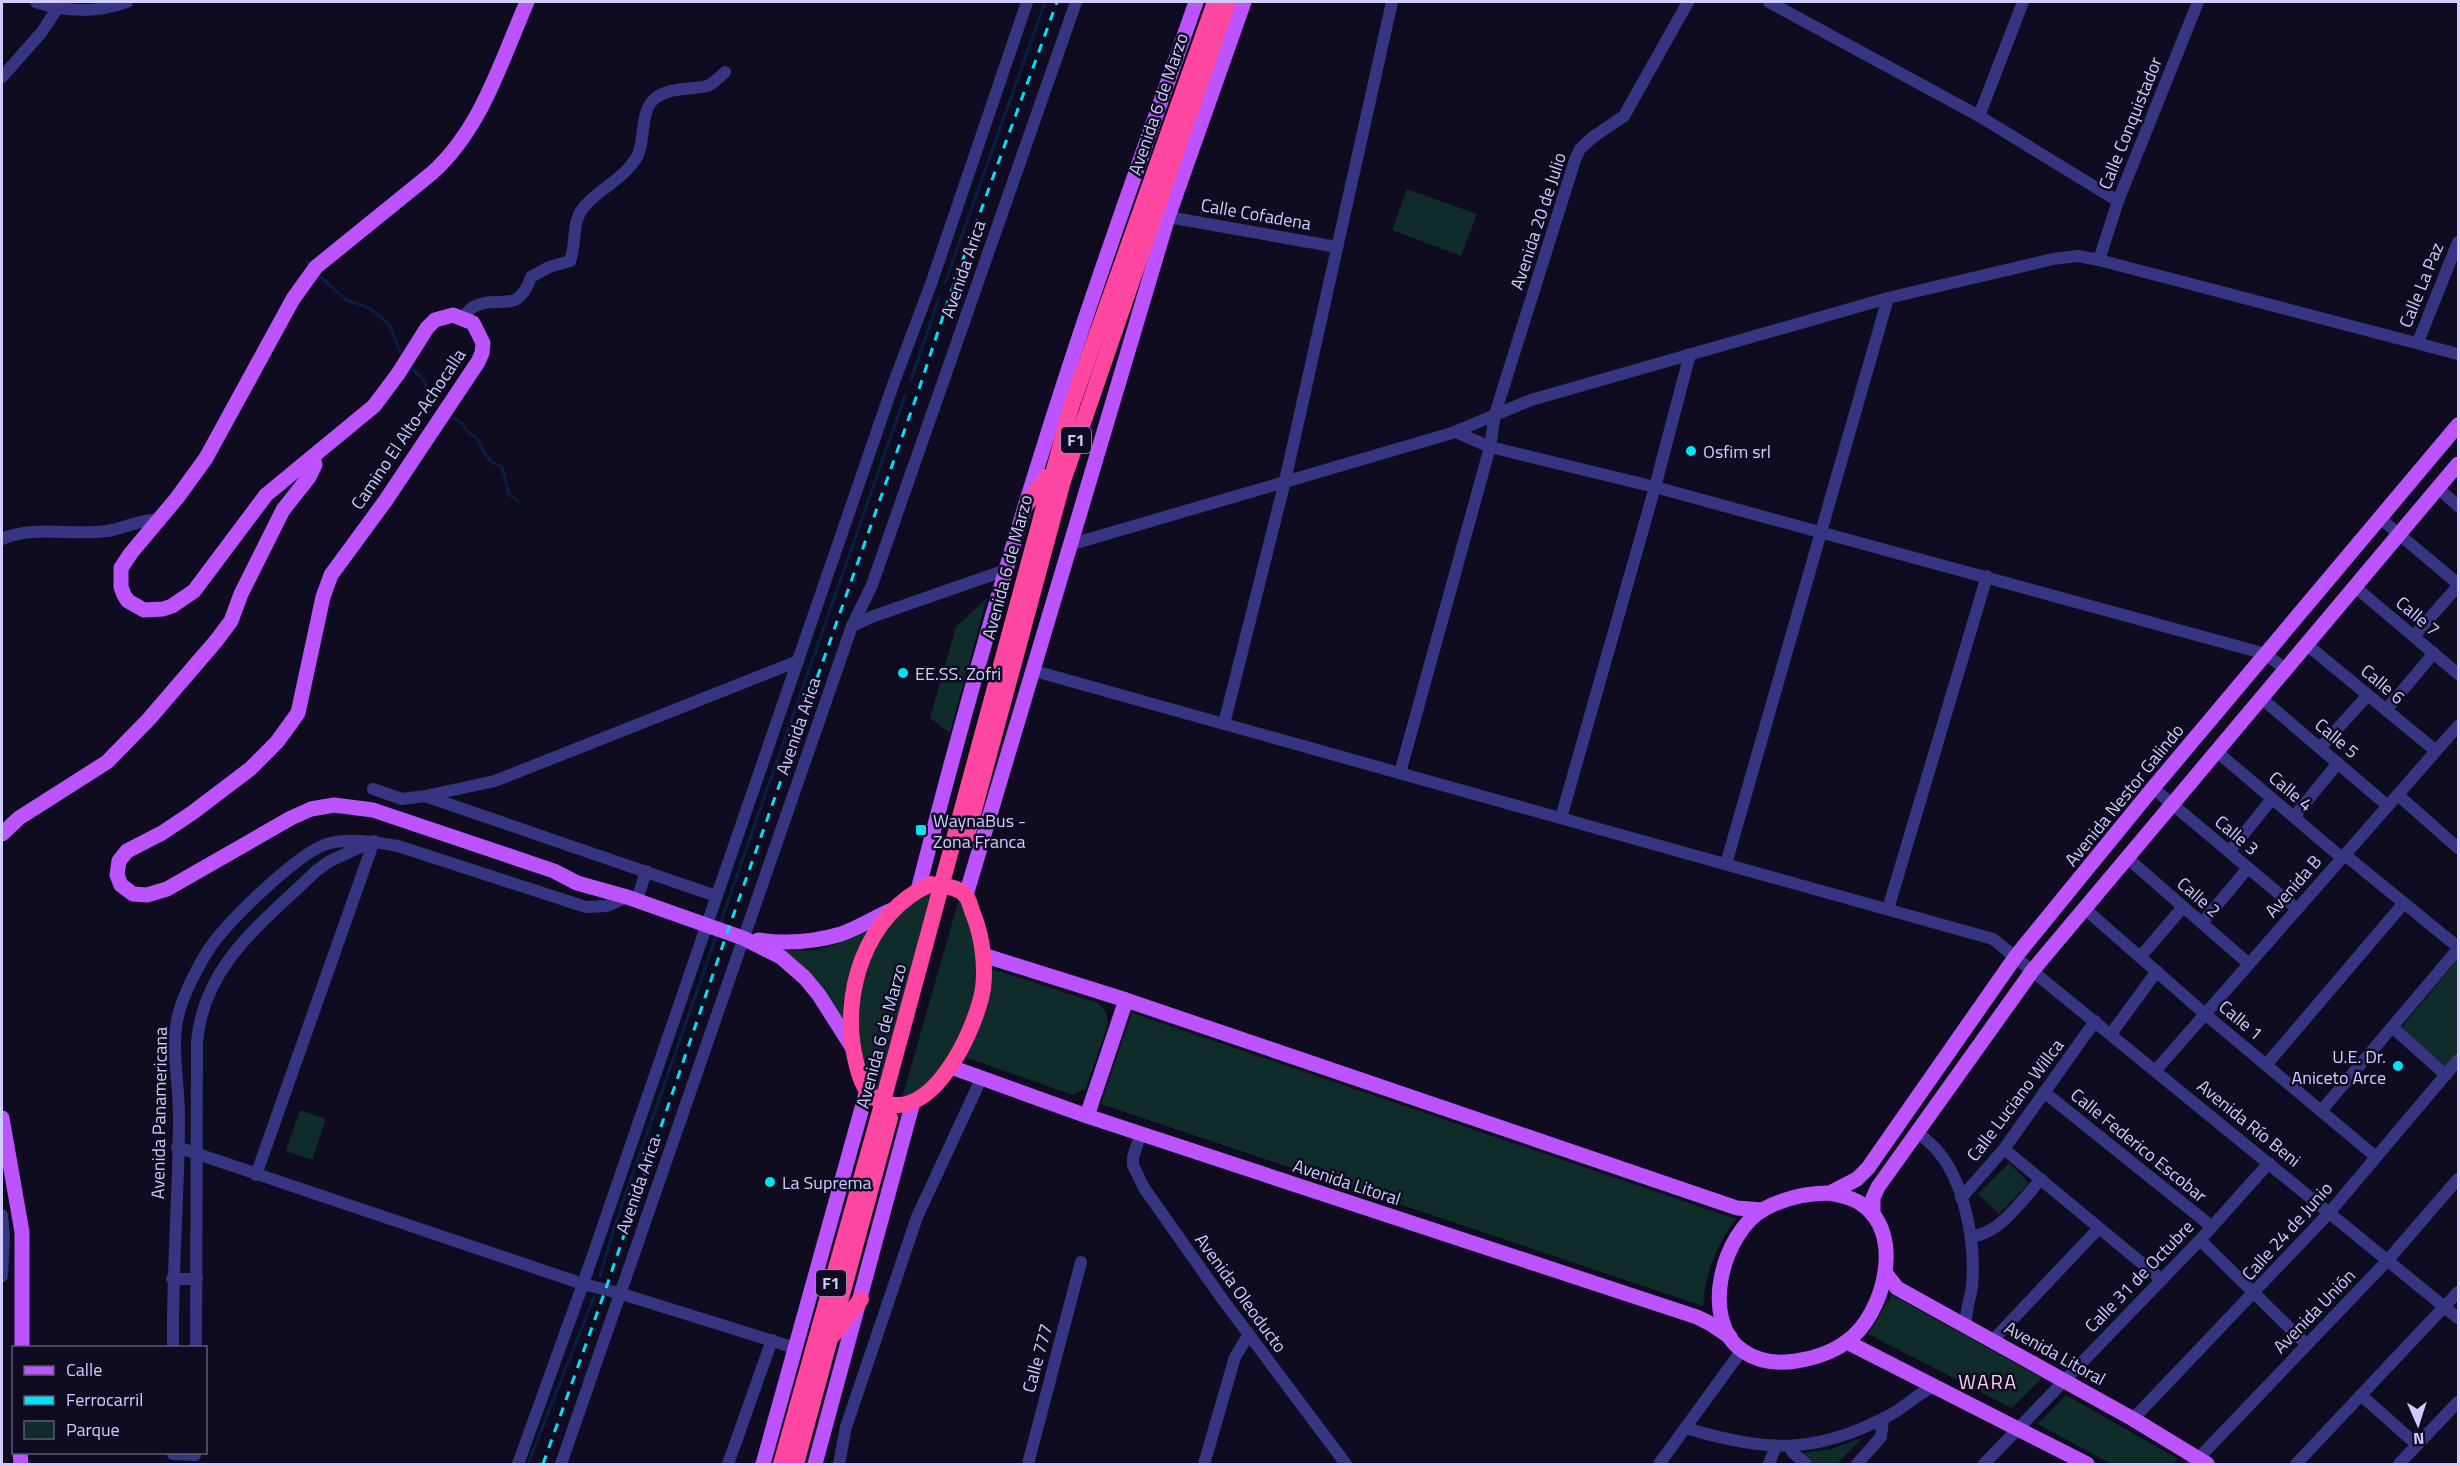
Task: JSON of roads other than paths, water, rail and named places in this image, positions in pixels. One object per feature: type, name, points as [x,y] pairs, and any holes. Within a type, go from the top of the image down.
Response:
[{"type":"highway","name":"Avenida 6 de Marzo","points":[[954,890],[1053,469],[1071,407],[1215,2]]},
{"type":"highway","name":"Avenida 6 de Marzo","points":[[781,1464],[954,890],[1063,481],[1084,412],[1228,2]]},
{"type":"highway","points":[[1026,505],[1053,469]]},
{"type":"highway","points":[[931,884],[954,890],[979,929],[983,955],[983,987],[974,1025],[951,1067],[914,1102],[889,1102],[867,1090],[858,1072],[852,1047],[852,999],[857,975],[875,933],[892,910],[918,890],[931,884]]},
{"type":"highway","name":"Avenida 6 de Marzo","points":[[796,1464],[830,1340],[889,1102]]},
{"type":"highway","points":[[830,1340],[861,1299]]},
{"type":"main road","points":[[463,317],[453,315],[435,320],[427,328],[398,375],[374,406],[266,495],[194,591],[172,606],[163,609],[144,610],[128,601],[121,588],[121,568],[131,553],[160,521],[206,458],[293,299],[316,267],[450,157],[478,114],[527,2]]},
{"type":"main road","name":"Avenida 6 de Marzo","points":[[918,890],[980,655],[1026,505],[1100,277],[1196,2]]},
{"type":"main road","name":"Avenida 6 de Marzo","points":[[954,890],[1031,670],[1168,217],[1244,2]]},
{"type":"main road","name":"Camino El Alto-Achocalla","points":[[463,317],[473,323],[483,343],[478,362],[386,500],[331,575],[322,597],[298,712],[277,742],[250,769],[182,820],[127,851],[119,861],[117,875],[121,885],[134,894],[147,895],[167,889],[291,818],[311,809],[334,805],[354,806],[393,816],[554,871],[579,875],[607,885],[632,899],[743,938],[781,957],[805,978],[819,995],[852,1047]]},
{"type":"main road","name":"Avenida Nestor Galindo","points":[[1830,1193],[1857,1179],[1868,1168],[2016,957],[2153,788],[2458,425]]},
{"type":"main road","points":[[2,834],[20,818],[107,762],[149,719],[216,641],[231,621],[250,575],[283,510],[309,477],[315,465],[313,458]]},
{"type":"main road","points":[[1873,1215],[1873,1198],[1878,1187],[2033,970],[2458,464]]},
{"type":"main road","name":"Camino El Alto-Achocalla","points":[[743,938],[777,943],[810,941],[842,933],[892,910]]},
{"type":"main road","points":[[983,955],[1126,1000],[1737,1208],[1763,1210]]},
{"type":"main road","points":[[1087,1116],[1126,1000]]},
{"type":"main road","name":"Avenida Litoral","points":[[951,1067],[1087,1116],[1697,1317],[1711,1323],[1730,1337]]},
{"type":"main road","name":"Avenida 6 de Marzo","points":[[763,1464],[867,1090]]},
{"type":"main road","points":[[815,1464],[914,1102]]},
{"type":"main road","points":[[2,1118],[22,1232],[22,1346]]},
{"type":"main road","points":[[1830,1193],[1861,1203],[1879,1225],[1886,1248],[1886,1274],[1879,1296],[1865,1323],[1847,1342],[1804,1360],[1783,1363],[1759,1360],[1742,1350],[1730,1337],[1720,1315],[1719,1298],[1725,1259],[1744,1227],[1763,1210],[1797,1196],[1830,1193]]},
{"type":"main road","name":"Avenida Litoral","points":[[1886,1274],[1898,1288],[2133,1419],[2199,1463]]},
{"type":"main road","points":[[1847,1342],[2087,1464]]},
{"type":"street","points":[[36,2],[57,9],[107,8],[127,2]]},
{"type":"street","name":"Avenida Arica","points":[[518,1464],[583,1284],[1027,2]]},
{"type":"street","name":"Avenida Arica","points":[[561,1464],[852,626],[872,585],[1076,2]]},
{"type":"street","points":[[1224,724],[1285,482],[1392,2]]},
{"type":"street","name":"Avenida 20 de Julio","points":[[1400,773],[1490,447],[1495,414],[1575,160],[1580,149],[1593,137],[1624,116],[1688,2]]},
{"type":"street","points":[[1769,2],[1979,116],[2118,201]]},
{"type":"street","points":[[1979,116],[2023,2]]},
{"type":"street","name":"Calle Conquistador","points":[[2099,260],[2118,201],[2198,2]]},
{"type":"street","points":[[2,77],[41,33],[57,9]]},
{"type":"street","points":[[463,317],[473,307],[515,301],[526,291],[531,277],[549,267],[570,261],[576,221],[584,206],[615,182],[637,157],[644,137],[646,112],[655,97],[671,91],[709,85],[725,72]]},
{"type":"street","name":"Calle Cofadena","points":[[1168,217],[1337,247]]},
{"type":"street","name":"Calle La Paz","points":[[2418,342],[2458,242]]},
{"type":"street","points":[[1069,545],[1456,432],[1531,399],[1888,298],[2053,259],[2078,256],[2099,260],[2458,354]]},
{"type":"street","points":[[1726,864],[1888,298]]},
{"type":"street","points":[[1561,818],[1655,487],[1690,354]]},
{"type":"street","points":[[1456,432],[1490,447],[1655,487],[1820,531],[2266,654],[2285,669]]},
{"type":"street","points":[[2438,489],[2458,506]]},
{"type":"street","points":[[2,539],[25,531],[55,533],[104,531],[129,527],[150,518],[160,521]]},
{"type":"street","points":[[2381,519],[2458,585],[2414,636]]},
{"type":"street","points":[[852,626],[874,616],[1006,570]]},
{"type":"street","points":[[1888,909],[1987,576]]},
{"type":"street","name":"Calle 7","points":[[2354,586],[2458,674]]},
{"type":"street","name":"Calle 6","points":[[2306,644],[2436,751]]},
{"type":"street","points":[[2386,710],[2434,653]]},
{"type":"street","points":[[373,789],[402,799],[495,781],[798,661]]},
{"type":"street","name":"Avenida Río Beni","points":[[1031,670],[1993,939],[2458,1317]]},
{"type":"street","points":[[2320,748],[2368,694]]},
{"type":"street","name":"Calle 5","points":[[2261,698],[2388,806]]},
{"type":"street","name":"Avenida B","points":[[2156,1070],[2458,726]]},
{"type":"street","name":"Calle 4","points":[[2216,751],[2343,857],[2458,948]]},
{"type":"street","points":[[2294,817],[2338,763]]},
{"type":"street","name":"Calle 3","points":[[2153,788],[2297,909]]},
{"type":"street","points":[[2398,795],[2458,848]]},
{"type":"street","points":[[425,796],[716,896]]},
{"type":"street","points":[[2229,852],[2272,799]]},
{"type":"street","points":[[256,1175],[374,841]]},
{"type":"street","name":"Avenida Panamericana","points":[[173,1346],[172,1279],[179,1117],[176,1034],[179,1012],[210,948],[231,922],[298,860],[331,843],[374,841],[398,846],[586,908],[607,906],[632,899]]},
{"type":"street","name":"Avenida Panamericana","points":[[196,1346],[197,1042],[203,1003],[233,951],[316,871],[330,861],[374,841]]},
{"type":"street","name":"Calle 2","points":[[2126,858],[2249,964]]},
{"type":"street","points":[[2202,923],[2248,868]]},
{"type":"street","points":[[632,899],[646,871]]},
{"type":"street","points":[[2266,1065],[2404,903]]},
{"type":"street","points":[[2140,956],[2183,907]]},
{"type":"street","name":"Calle 1","points":[[2084,908],[2205,1014],[2376,1157]]},
{"type":"street","points":[[2322,1111],[2458,948]]},
{"type":"street","points":[[2111,1034],[2157,970]]},
{"type":"street","name":"Calle Luciano Willca","points":[[1961,1197],[2004,1149],[2096,1021]]},
{"type":"street","points":[[2392,1028],[2446,1075]]},
{"type":"street","name":"Calle 24 de Junio","points":[[2133,1419],[2329,1213],[2458,1060]]},
{"type":"street","points":[[840,1464],[846,1427],[917,1217],[982,1077]]},
{"type":"street","name":"Calle Federico Escobar","points":[[2044,1092],[2211,1226]]},
{"type":"street","points":[[1917,1132],[1935,1148],[1946,1162],[1961,1197],[1972,1236],[1971,1287],[1966,1326]]},
{"type":"street","name":"Avenida Oleoducto","points":[[1141,1133],[1133,1165],[1143,1188],[1346,1464]]},
{"type":"street","points":[[177,1147],[583,1284],[795,1348]]},
{"type":"street","points":[[2004,1149],[2162,1280]]},
{"type":"street","name":"Calle 31 de Octubre","points":[[1984,1464],[2200,1240],[2269,1163]]},
{"type":"street","points":[[1972,1236],[1982,1235],[1995,1228],[2041,1179]]},
{"type":"street","name":"Avenida Unión","points":[[2199,1463],[2306,1344],[2387,1261],[2458,1179]]},
{"type":"street","points":[[2,1215],[4,1237],[2,1276]]},
{"type":"street","points":[[1993,1340],[2099,1228]]},
{"type":"street","points":[[2200,1240],[2306,1344]]},
{"type":"street","name":"Calle 777","points":[[1028,1464],[1081,1262]]},
{"type":"street","points":[[172,1279],[197,1279]]},
{"type":"street","points":[[2295,1464],[2458,1292]]},
{"type":"street","points":[[1204,1464],[1234,1356],[1249,1334]]},
{"type":"street","points":[[729,1464],[772,1340]]},
{"type":"street","points":[[1659,1464],[1742,1350]]},
{"type":"street","points":[[1685,1428],[1744,1444],[1805,1445],[1846,1436],[1882,1419],[1934,1386]]},
{"type":"street","points":[[2361,1395],[2417,1445]]},
{"type":"street","points":[[2399,1464],[2458,1402]]},
{"type":"street","points":[[1857,1464],[1881,1437],[1882,1419]]},
{"type":"street","points":[[1769,1464],[1776,1446]]},
{"type":"street","points":[[1790,1446],[1799,1460],[1806,1464]]},
{"type":"street","points":[[173,1457],[195,1457]]},
{"type":"waterway","points":[[945,283],[1045,2]]},
{"type":"waterway","points":[[320,276],[346,300],[369,308],[389,324],[400,352]]},
{"type":"waterway","points":[[911,380],[939,298]]},
{"type":"waterway","points":[[412,368],[424,381],[428,394],[435,404]]},
{"type":"waterway","points":[[721,921],[905,396]]},
{"type":"waterway","points":[[454,418],[476,438],[487,458],[502,467],[509,494],[518,501]]},
{"type":"waterway","points":[[600,1276],[617,1219],[716,937]]},
{"type":"waterway","points":[[528,1464],[594,1297]]},
{"type":"railway","points":[[543,1464],[950,295],[1057,2]]},
{"type":"place","name":"Osfim srl","points":[[1691,451]]},
{"type":"place","name":"EE.SS. Zofri","points":[[903,673]]},
{"type":"place","name":"WaynaBus - Zona Franca","points":[[921,830]]},
{"type":"place","name":"U.E. Dr. Aniceto Arce","points":[[2398,1066]]},
{"type":"place","name":"La Suprema","points":[[770,1182]]},
{"type":"district","name":"WARA","points":[[1988,1381]]}]
